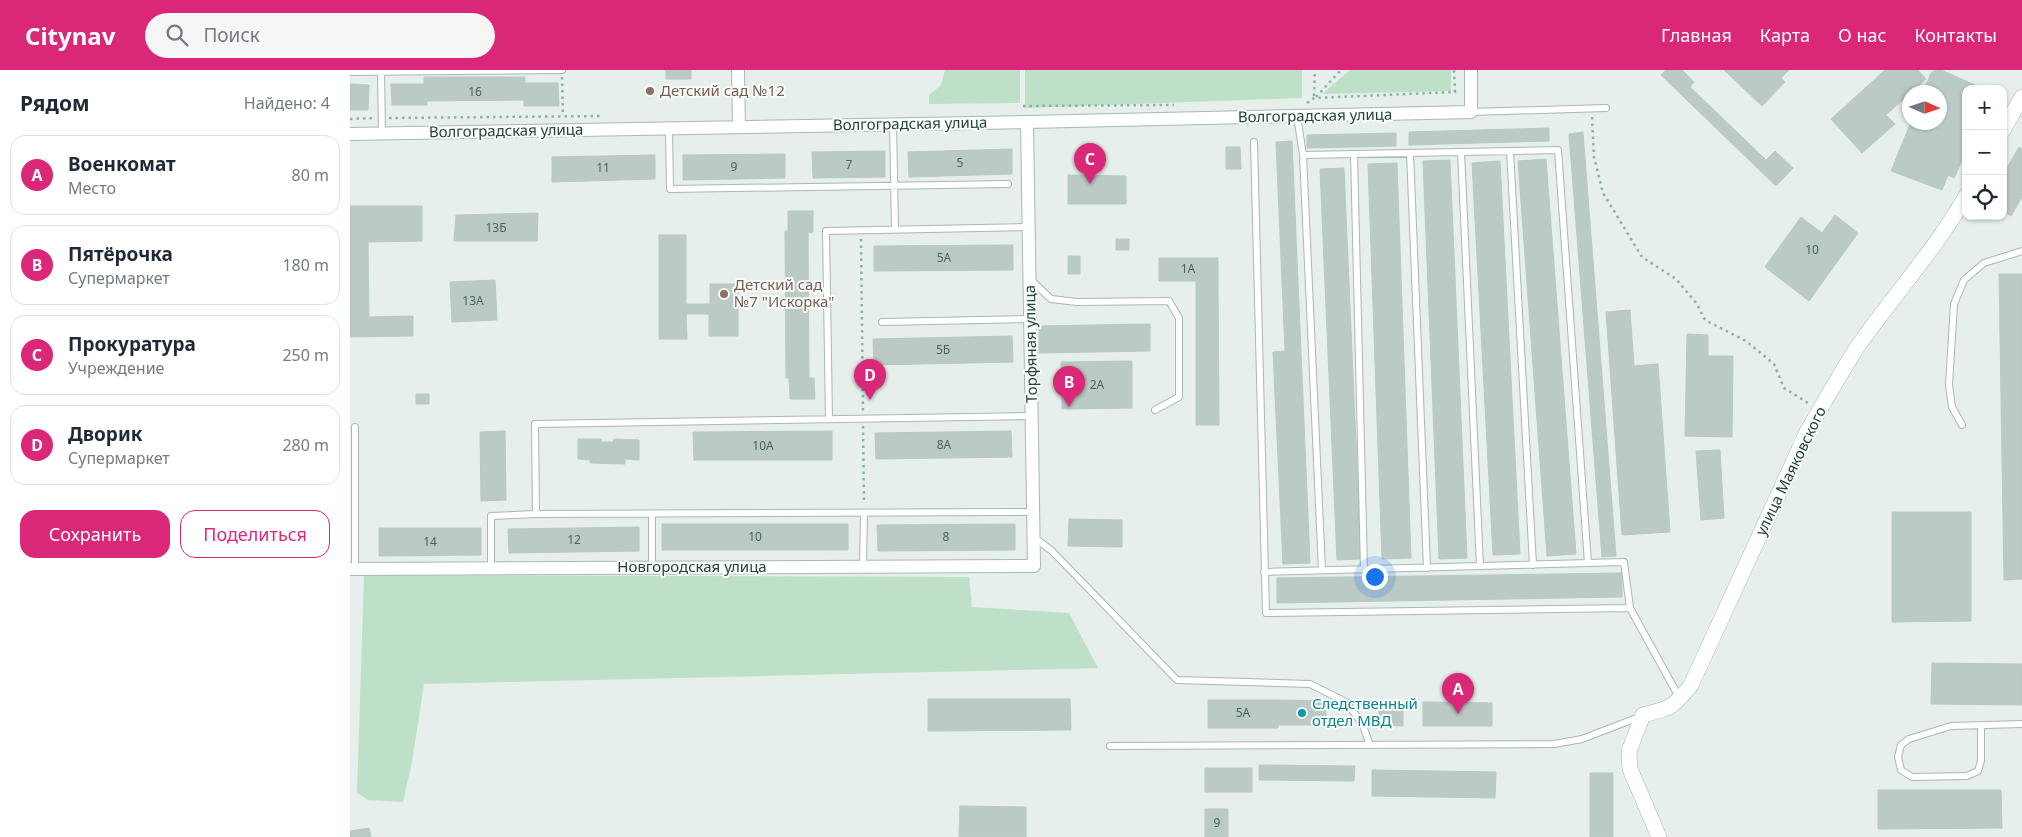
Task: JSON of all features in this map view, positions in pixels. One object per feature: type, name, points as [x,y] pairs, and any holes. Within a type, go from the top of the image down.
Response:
[{"type":"street","points":[[738,70],[739,127]]},
{"type":"street","points":[[1471,70],[1471,112]]},
{"type":"street","points":[[2007,123],[2022,97]]},
{"type":"street","name":"Волгоградская улица","points":[[350,134],[1471,112]]},
{"type":"street","name":"Торфяная улица","points":[[1027,122],[1034,566]]},
{"type":"street","name":"улица Маяковского","points":[[1643,715],[1668,709],[1680,699],[1691,685],[1807,432],[1858,347],[1951,222],[1962,203]]},
{"type":"street","name":"Новгородская улица","points":[[353,568],[1034,566]]},
{"type":"street","points":[[1643,715],[1628,751],[1630,769],[1658,837]]},
{"type":"lane","points":[[350,72],[562,70]]},
{"type":"lane","points":[[380,72],[382,133]]},
{"type":"lane","points":[[1471,112],[1606,108]]},
{"type":"lane","points":[[1297,116],[1302,155],[1322,570]]},
{"type":"lane","points":[[892,124],[896,229]]},
{"type":"lane","points":[[669,129],[670,189],[1008,184]]},
{"type":"lane","points":[[1254,142],[1266,613],[1630,608]]},
{"type":"lane","points":[[1302,155],[1558,150],[1588,563]]},
{"type":"lane","points":[[1510,151],[1533,565]]},
{"type":"lane","points":[[1461,152],[1480,566]]},
{"type":"lane","points":[[1410,153],[1427,568]]},
{"type":"lane","points":[[1354,154],[1364,569]]},
{"type":"lane","points":[[829,420],[826,231],[1028,227]]},
{"type":"lane","points":[[1962,425],[1952,407],[1949,385],[1954,304],[1964,280],[1984,262],[2022,251]]},
{"type":"lane","points":[[1030,279],[1052,299],[1077,302],[1169,301],[1179,318],[1180,397],[1155,410]]},
{"type":"lane","points":[[882,322],[1030,319]]},
{"type":"lane","points":[[536,514],[535,424],[1033,416]]},
{"type":"lane","points":[[353,568],[355,427]]},
{"type":"lane","points":[[863,567],[864,512]]},
{"type":"lane","points":[[491,568],[491,516],[536,514],[1034,512]]},
{"type":"lane","points":[[652,515],[652,568]]},
{"type":"lane","points":[[1034,537],[1052,551],[1177,680],[1310,684],[1346,702],[1362,723],[1370,745]]},
{"type":"lane","points":[[1264,572],[1624,562],[1630,608],[1680,699]]},
{"type":"lane","points":[[1110,746],[1554,744],[1582,739],[1643,715]]},
{"type":"lane","points":[[1981,725],[1981,761],[1978,771],[1968,776],[1912,777],[1901,770],[1898,757],[1901,745],[1909,739],[1952,726],[1981,725],[2022,724]]},
{"type":"path","points":[[562,70],[563,116]]},
{"type":"path","points":[[1314,98],[1315,70]]},
{"type":"path","points":[[1306,104],[1341,70]]},
{"type":"path","points":[[1314,98],[1454,92],[1454,70]]},
{"type":"path","points":[[1022,106],[1179,105]]},
{"type":"path","points":[[1591,108],[1594,158],[1603,193],[1642,256],[1676,279],[1697,304],[1705,320],[1746,341],[1774,364],[1784,388],[1820,410]]},
{"type":"path","points":[[350,119],[602,116]]},
{"type":"path","points":[[861,230],[864,512]]},
{"type":"green space","points":[[945,70],[1020,70],[1020,103],[929,104],[929,95],[941,85]]},
{"type":"green space","points":[[1025,70],[1302,70],[1302,98],[1025,108]]},
{"type":"green space","points":[[1350,70],[1451,70],[1451,91],[1322,94]]},
{"type":"green space","points":[[364,575],[969,577],[972,607],[1069,613],[1098,668],[424,684],[412,762],[403,802],[368,800],[357,793]]},
{"type":"building","points":[[666,70],[691,70],[691,79],[666,79]]},
{"type":"building","points":[[1666,70],[1682,70],[1694,82],[1690,87],[1766,160],[1775,151],[1793,168],[1776,186],[1661,75]]},
{"type":"building","points":[[1724,70],[1789,70],[1781,78],[1785,82],[1762,106]]},
{"type":"building","points":[[1885,70],[1918,70],[1926,79],[1919,85],[1902,85],[1902,101],[1886,115],[1895,124],[1862,153],[1831,119]]},
{"type":"building","points":[[1935,70],[1941,70],[1975,85],[1962,85],[1962,160],[1954,178],[1948,175],[1942,190],[1891,171],[1908,130],[1947,130],[1947,85],[1926,85],[1931,73]]},
{"type":"building","points":[[424,77],[525,77],[525,83],[558,83],[559,106],[524,106],[524,100],[427,101],[427,105],[392,105],[391,84],[424,84]]},
{"type":"building","points":[[350,84],[369,85],[368,110],[350,110]]},
{"type":"building","points":[[1549,128],[1549,141],[1409,145],[1409,132]]},
{"type":"building","points":[[1583,132],[1616,556],[1602,557],[1569,134]]},
{"type":"building","points":[[1396,133],[1396,146],[1307,148],[1307,135]]},
{"type":"building","points":[[1292,141],[1310,563],[1283,564],[1273,352],[1285,351],[1276,142]]},
{"type":"building","points":[[1226,147],[1240,147],[1241,169],[1226,169]]},
{"type":"building","points":[[2019,147],[2022,149],[2022,197],[2011,216],[2007,214],[2007,168]]},
{"type":"building","points":[[1012,149],[1012,174],[909,177],[908,152]]},
{"type":"building","points":[[885,151],[885,177],[813,178],[812,152]]},
{"type":"building","points":[[785,154],[785,178],[683,180],[683,155]]},
{"type":"building","points":[[655,155],[655,179],[552,182],[552,157]]},
{"type":"building","points":[[1546,159],[1576,554],[1547,556],[1518,161]]},
{"type":"building","points":[[1450,160],[1467,558],[1439,559],[1423,161]]},
{"type":"building","points":[[1500,161],[1520,554],[1493,555],[1472,163]]},
{"type":"building","points":[[1397,163],[1411,558],[1382,559],[1368,164]]},
{"type":"building","points":[[1344,168],[1361,559],[1337,560],[1320,169]]},
{"type":"building","points":[[1068,175],[1126,176],[1126,204],[1068,204]]},
{"type":"building","points":[[350,206],[422,206],[422,241],[368,242],[369,317],[413,316],[413,336],[350,337]]},
{"type":"building","points":[[788,211],[813,211],[813,232],[808,233],[809,378],[814,378],[815,399],[790,399],[789,378],[786,378],[785,231],[788,231]]},
{"type":"building","points":[[538,213],[537,241],[454,241],[456,215]]},
{"type":"building","points":[[1835,215],[1858,233],[1809,301],[1765,267],[1801,217],[1822,233]]},
{"type":"building","name":"Детский cад №7 \"Искорка\"","points":[[659,235],[686,235],[686,304],[710,304],[710,284],[738,284],[738,336],[709,336],[709,314],[686,314],[687,339],[659,339]]},
{"type":"building","points":[[1116,239],[1129,239],[1129,250],[1116,250]]},
{"type":"building","points":[[1013,245],[1013,270],[874,271],[874,246]]},
{"type":"building","points":[[1068,256],[1080,256],[1080,274],[1068,274]]},
{"type":"building","points":[[1159,258],[1218,258],[1218,281],[1159,281]]},
{"type":"building","points":[[1999,274],[2022,274],[2022,579],[2004,580]]},
{"type":"building","points":[[495,280],[497,320],[452,322],[450,282]]},
{"type":"building","points":[[1196,281],[1218,281],[1219,425],[1196,425]]},
{"type":"building","points":[[1630,310],[1634,366],[1658,364],[1670,532],[1622,535],[1606,312]]},
{"type":"building","points":[[1150,324],[1150,351],[1039,353],[1039,326]]},
{"type":"building","points":[[1687,334],[1708,335],[1708,356],[1733,356],[1732,437],[1685,436]]},
{"type":"building","points":[[1012,336],[1013,362],[874,365],[873,339]]},
{"type":"building","points":[[1132,361],[1132,408],[1062,409],[1061,362]]},
{"type":"building","points":[[416,394],[429,394],[429,404],[416,404]]},
{"type":"building","points":[[505,431],[506,500],[481,501],[480,432]]},
{"type":"building","points":[[832,431],[832,460],[694,460],[693,432]]},
{"type":"building","points":[[1011,431],[1012,457],[876,459],[875,433]]},
{"type":"building","points":[[578,439],[601,439],[601,442],[613,442],[614,439],[639,440],[639,460],[625,459],[625,464],[590,463],[590,460],[578,459]]},
{"type":"building","points":[[1720,450],[1724,518],[1701,520],[1696,451]]},
{"type":"building","points":[[1892,512],[1971,512],[1971,621],[1892,622]]},
{"type":"building","points":[[1069,519],[1122,520],[1122,547],[1068,546]]},
{"type":"building","points":[[662,524],[848,524],[848,550],[662,550]]},
{"type":"building","points":[[1015,524],[1015,550],[878,551],[877,525]]},
{"type":"building","points":[[639,527],[639,551],[509,553],[508,529]]},
{"type":"building","points":[[379,528],[481,528],[481,555],[379,556]]},
{"type":"building","points":[[1622,573],[1622,597],[1277,603],[1277,578]]},
{"type":"building","points":[[1932,663],[2022,664],[2022,705],[1931,704]]},
{"type":"building","points":[[928,699],[1070,699],[1071,730],[928,731]]},
{"type":"building","points":[[1208,700],[1278,700],[1278,728],[1208,728]]},
{"type":"building","name":"Следственный отдел МВД","points":[[1278,700],[1326,701],[1326,725],[1278,725]]},
{"type":"building","points":[[1423,702],[1492,703],[1492,726],[1423,726]]},
{"type":"building","points":[[1379,709],[1403,709],[1403,726],[1379,725]]},
{"type":"building","points":[[1259,765],[1355,766],[1354,781],[1259,780]]},
{"type":"building","points":[[1205,768],[1252,768],[1252,792],[1205,792]]},
{"type":"building","points":[[1372,770],[1496,772],[1495,798],[1372,796]]},
{"type":"building","points":[[1590,773],[1613,773],[1613,837],[1590,837]]},
{"type":"building","points":[[1878,790],[2001,790],[2002,828],[1878,829]]},
{"type":"building","points":[[960,806],[1026,807],[1026,837],[959,837]]},
{"type":"building","points":[[1205,809],[1228,809],[1228,837],[1205,837]]},
{"type":"building","points":[[369,828],[371,837],[350,837],[350,831]]},
{"type":"place","name":"Детский cад №12","points":[[650,91]]},
{"type":"place","name":"Прокуратура","points":[[1090,184]]},
{"type":"place","name":"Детский cад №7 \"Искорка\"","points":[[724,294]]},
{"type":"place","name":"Дворик","points":[[870,400]]},
{"type":"place","name":"Пятёрочка","points":[[1069,407]]},
{"type":"place","name":"Следственный отдел МВД","points":[[1302,713]]},
{"type":"place","name":"Военкомат","points":[[1458,714]]}]
